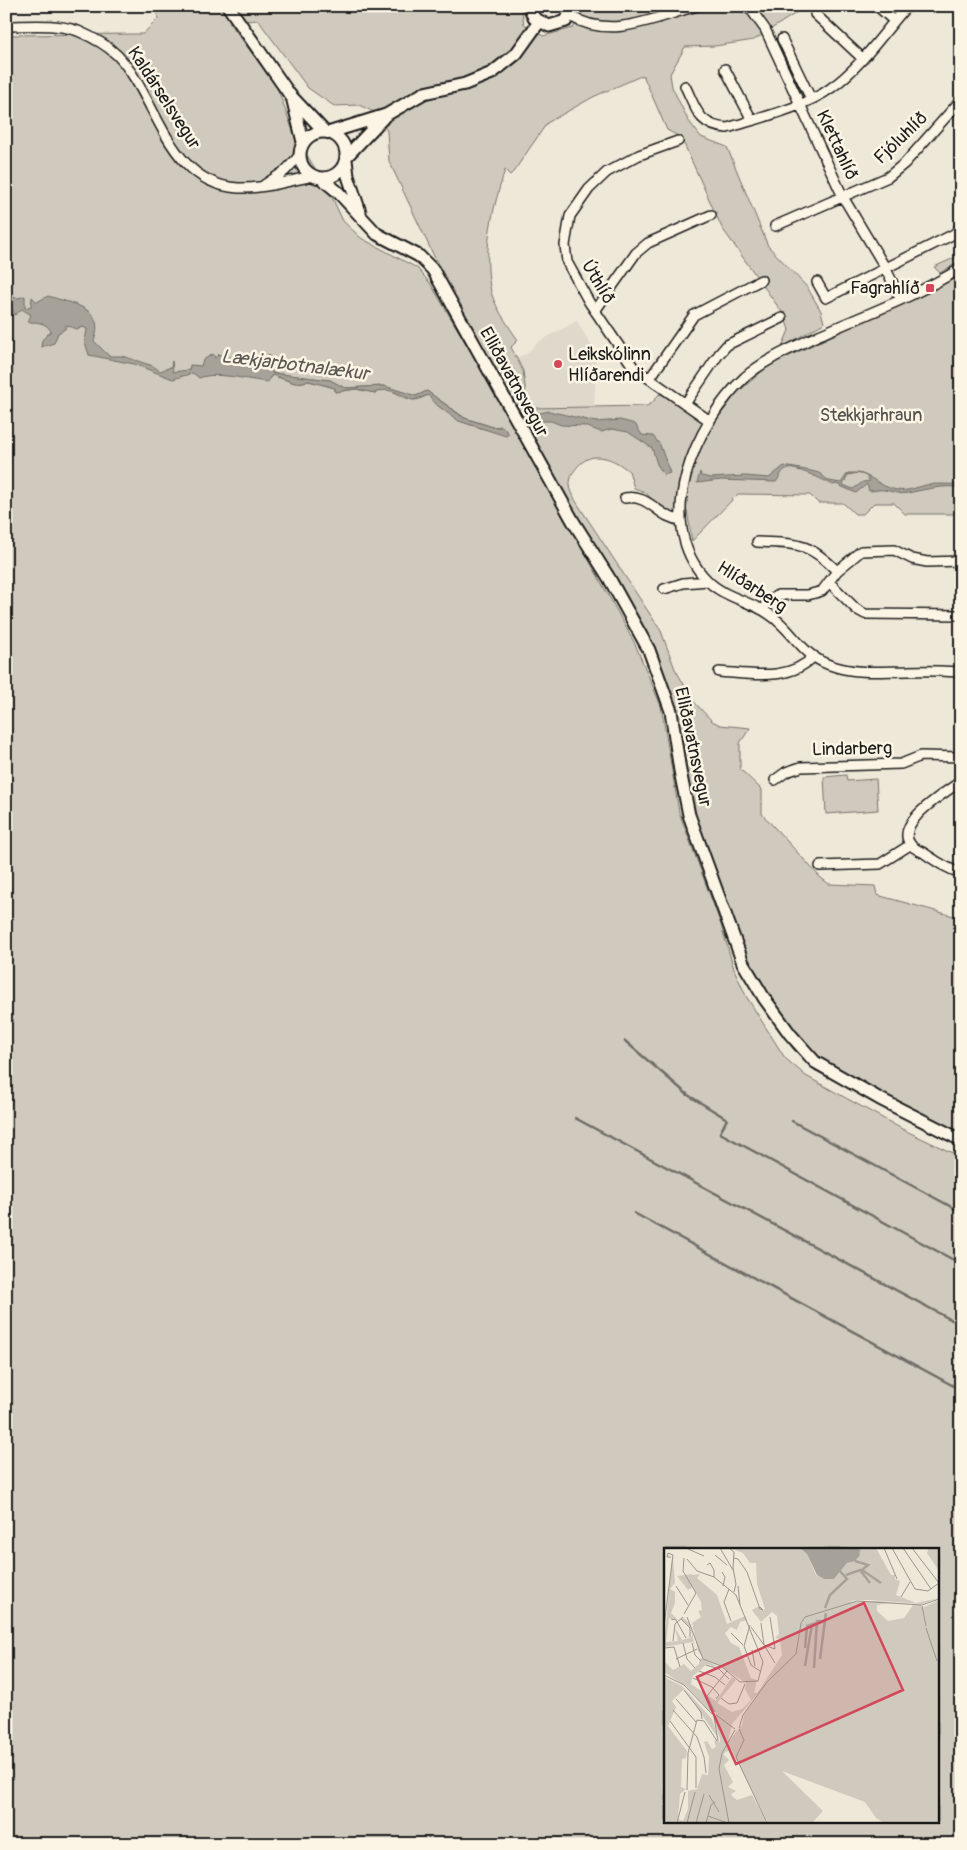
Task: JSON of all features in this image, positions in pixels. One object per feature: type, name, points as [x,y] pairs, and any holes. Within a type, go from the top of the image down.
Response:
[{"type":"main road","points":[[228,6],[290,94],[327,132],[342,140],[346,158]]},
{"type":"main road","points":[[529,6],[531,13],[538,22],[555,26],[571,11]]},
{"type":"main road","points":[[303,142],[310,134],[327,132],[386,115],[424,93],[465,84],[492,73],[516,54],[538,22]]},
{"type":"main road","points":[[290,94],[303,142],[300,155],[305,169],[317,177],[339,172],[346,158],[386,115]]},
{"type":"main road","name":"Elliðavatnsvegur","points":[[346,158],[348,176],[363,218]]},
{"type":"main road","name":"Elliðavatnsvegur","points":[[317,177],[338,192],[377,234],[419,256],[432,270],[573,520],[638,630],[668,698],[689,815],[743,963],[764,998],[790,1034],[816,1062],[880,1099],[961,1140]]},
{"type":"street","points":[[571,11],[588,25],[607,28],[697,6]]},
{"type":"street","name":"Klettahlíð","points":[[744,6],[752,11],[764,29],[843,197],[886,269],[900,298]]},
{"type":"street","points":[[877,6],[894,21]]},
{"type":"street","points":[[685,86],[702,120],[707,124],[727,128],[800,104],[830,90],[844,79],[908,6]]},
{"type":"street","points":[[815,14],[862,58]]},
{"type":"street","name":"Kaldárselsvegur","points":[[6,26],[65,28],[105,45],[128,68],[184,162],[196,173],[225,186],[236,188],[317,177]]},
{"type":"street","points":[[782,39],[810,99]]},
{"type":"street","points":[[725,69],[752,120]]},
{"type":"street","name":"Fjóluhlíð","points":[[775,226],[883,179],[897,170],[961,100]]},
{"type":"street","name":"Úthlíð","points":[[678,141],[638,155],[607,172],[589,189],[570,216],[565,246],[567,262],[595,311],[634,368],[710,421]]},
{"type":"street","name":"Kaldárselsvegur","points":[[261,186],[285,171],[300,155]]},
{"type":"street","points":[[595,311],[636,253],[648,243],[711,215]]},
{"type":"street","points":[[817,282],[826,298],[954,234],[961,227]]},
{"type":"street","name":"Hlíðarberg","points":[[961,268],[765,362],[739,384],[710,421],[688,468],[683,486],[681,520],[686,547],[708,581],[763,610],[776,620],[802,649],[814,656],[837,668],[865,672],[961,672]]},
{"type":"street","points":[[650,378],[694,315],[761,280]]},
{"type":"street","points":[[685,404],[719,354],[727,346],[782,318]]},
{"type":"street","points":[[625,498],[634,497],[645,500],[664,515],[681,520]]},
{"type":"street","points":[[757,542],[800,545],[812,549],[837,571]]},
{"type":"street","points":[[763,610],[768,601],[778,595],[815,594],[822,591],[837,571],[861,551],[894,550],[912,559],[926,562],[961,561]]},
{"type":"street","points":[[664,589],[683,583],[708,581]]},
{"type":"street","points":[[828,582],[856,609],[865,614],[961,615]]},
{"type":"street","points":[[719,672],[789,673],[803,667],[814,656]]},
{"type":"street","name":"Lindarberg","points":[[776,780],[786,772],[801,767],[901,764],[921,756],[961,757]]},
{"type":"street","points":[[961,781],[912,819],[907,836],[910,845],[950,870],[961,873]]},
{"type":"street","points":[[820,866],[880,864],[910,845]]},
{"type":"shaded area","points":[[25,296],[25,308],[31,306],[32,297],[37,302],[48,296],[85,309],[96,321],[97,330],[94,341],[109,356],[122,356],[153,366],[160,371],[171,367],[172,361],[173,372],[189,370],[190,365],[201,366],[203,360],[213,354],[215,358],[219,354],[222,356],[220,362],[224,361],[227,356],[235,360],[250,359],[252,357],[265,360],[269,354],[272,373],[330,380],[345,388],[384,386],[416,396],[427,391],[464,418],[493,427],[503,427],[509,434],[506,436],[459,421],[438,406],[428,395],[413,400],[398,393],[384,390],[375,393],[356,389],[335,392],[335,388],[309,381],[295,383],[272,375],[267,382],[214,375],[199,378],[193,373],[173,379],[134,364],[89,355],[85,342],[87,329],[83,327],[77,329],[66,325],[65,329],[58,333],[54,343],[41,347],[42,340],[51,331],[49,328],[41,323],[28,322],[31,315],[22,309],[15,315],[11,307],[6,304],[6,301],[10,301],[12,297]]},
{"type":"shaded area","name":"Leikskólinn Hlíðarendi","points":[[577,321],[596,354],[594,416],[532,409],[527,402],[523,371],[517,357],[526,354],[538,342]]},
{"type":"shaded area","points":[[549,411],[596,422],[620,420],[635,424],[642,435],[653,436],[660,445],[670,473],[664,475],[657,464],[652,448],[628,432],[612,429],[601,432],[585,426],[561,425],[551,421],[542,421],[531,426],[530,415]]},
{"type":"shaded area","points":[[784,466],[819,473],[829,481],[841,483],[848,473],[857,473],[848,475],[843,485],[853,489],[863,482],[870,481],[865,476],[884,486],[897,490],[908,490],[934,484],[961,484],[961,488],[941,487],[901,494],[882,490],[869,491],[867,484],[856,493],[810,474],[790,469],[784,470],[776,482],[721,480],[697,483],[700,472],[701,476],[711,478],[745,476],[769,478]]},
{"type":"green space","name":"Stekkjarhraun","points":[[157,6],[521,6],[524,24],[543,36],[573,28],[586,6],[807,6],[754,40],[715,46],[685,47],[670,74],[672,87],[688,120],[701,137],[727,147],[768,246],[807,287],[821,311],[824,323],[782,347],[789,330],[784,315],[722,228],[684,144],[678,136],[667,130],[643,75],[593,97],[547,123],[514,171],[510,175],[505,170],[490,227],[488,272],[494,300],[501,315],[518,340],[511,347],[523,371],[527,402],[532,408],[647,406],[659,394],[710,429],[736,394],[768,366],[961,275],[961,514],[905,514],[894,503],[874,503],[863,514],[855,514],[843,503],[818,503],[810,495],[738,494],[692,541],[687,510],[675,510],[675,515],[664,512],[645,492],[634,488],[629,471],[614,461],[602,457],[587,459],[575,470],[570,480],[570,485],[575,500],[661,631],[675,669],[695,703],[712,721],[720,725],[750,728],[740,743],[740,769],[762,790],[762,814],[821,878],[829,884],[875,886],[877,895],[961,918],[961,1147],[814,1070],[793,1049],[766,1011],[746,975],[694,829],[661,681],[457,305],[389,161],[387,131],[374,112],[359,105],[334,106],[308,88],[258,20],[229,22],[277,87],[294,134],[329,191],[343,221],[361,238],[417,268],[430,283],[520,434],[635,644],[661,706],[679,812],[721,925],[734,969],[746,996],[785,1058],[806,1076],[904,1130],[961,1157],[961,1844],[6,1844],[6,35],[143,34],[158,19]],"holes":[[[269,363],[272,373],[330,380],[345,388],[384,386],[416,396],[427,391],[465,418],[493,427],[502,426],[503,434],[455,419],[429,395],[415,400],[387,390],[375,393],[356,389],[335,392],[335,388],[309,381],[295,383],[272,375],[270,378]]]},
{"type":"green space","points":[[961,251],[961,260],[940,273],[934,267],[956,257]]},
{"type":"green space","points":[[846,775],[847,781],[876,779],[878,810],[826,814],[824,777]]},
{"type":"waterway","points":[[625,1041],[688,1095],[727,1119],[720,1133],[961,1264]]},
{"type":"waterway","points":[[575,1118],[961,1325]]},
{"type":"waterway","points":[[792,1121],[961,1212]]},
{"type":"waterway","points":[[634,1213],[961,1390]]},
{"type":"place","name":"Fagrahlíð","points":[[930,288]]},
{"type":"place","name":"Leikskólinn Hlíðarendi","points":[[558,364]]},
{"type":"water label","name":"Lækjarbotnalækur","points":[[295,365]]}]
